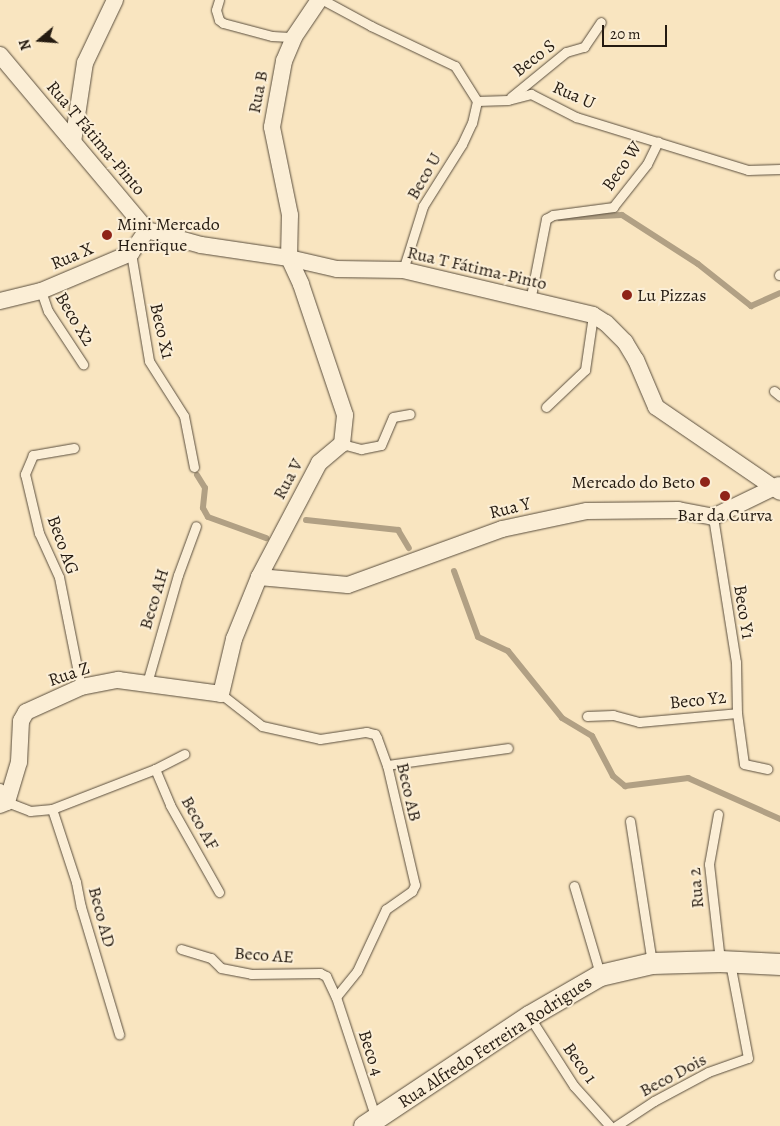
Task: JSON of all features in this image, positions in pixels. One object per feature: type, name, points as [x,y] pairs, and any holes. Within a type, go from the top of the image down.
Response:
[{"type":"street","points":[[73,142],[85,62],[115,0]]},
{"type":"street","name":"Rua B","points":[[289,258],[290,214],[272,127],[284,61],[294,37],[321,0]]},
{"type":"street","name":"Rua T Fátima-Pinto","points":[[0,55],[147,230],[201,245],[289,258],[337,269],[403,270],[592,315],[606,323],[625,342],[636,360],[656,407],[778,489]]},
{"type":"street","points":[[130,253],[147,230]]},
{"type":"street","name":"Rua X","points":[[0,301],[40,291],[130,253]]},
{"type":"street","points":[[289,258],[301,284],[345,415],[342,444]]},
{"type":"street","name":"Rua V","points":[[221,694],[234,639],[259,577],[319,463],[342,444]]},
{"type":"street","points":[[713,517],[778,489]]},
{"type":"street","name":"Rua Y","points":[[259,577],[348,585],[502,529],[587,511],[678,510],[713,517]]},
{"type":"street","name":"Rua Z","points":[[2,798],[20,762],[21,717],[26,712],[80,687],[118,680],[221,694]]},
{"type":"street","name":"Rua Alfredo Ferreira Rodrigues","points":[[370,1122],[529,1016],[600,975],[652,963],[725,961],[780,964]]},
{"type":"lane","points":[[219,0],[216,10],[223,23],[272,36],[294,37]]},
{"type":"lane","points":[[321,0],[455,66],[477,101]]},
{"type":"lane","name":"Beco S","points":[[508,100],[566,52],[584,47],[601,22]]},
{"type":"lane","name":"Rua U","points":[[477,101],[508,100],[531,94],[536,95],[576,116],[748,170],[780,169]]},
{"type":"lane","name":"Beco U","points":[[403,270],[423,206],[462,144],[472,123],[477,101]]},
{"type":"lane","name":"Beco W","points":[[530,300],[546,219],[553,215],[613,207],[647,164],[658,141]]},
{"type":"lane","name":"Beco X1","points":[[130,253],[149,361],[184,416],[194,467]]},
{"type":"lane","name":"Beco X2","points":[[40,291],[48,311],[83,364]]},
{"type":"lane","points":[[546,407],[585,370],[592,315]]},
{"type":"lane","points":[[342,444],[361,449],[380,445],[393,418],[410,414]]},
{"type":"lane","name":"Beco AG","points":[[74,448],[34,455],[25,474],[39,534],[59,577],[80,687]]},
{"type":"lane","name":"Beco Y1","points":[[713,517],[736,662],[737,713]]},
{"type":"lane","name":"Beco AH","points":[[147,683],[175,584],[196,526]]},
{"type":"lane","name":"Beco AB","points":[[221,694],[262,726],[320,739],[371,732],[377,738],[387,765],[415,885],[412,891],[386,909],[357,971],[336,997]]},
{"type":"lane","name":"Beco Y2","points":[[587,716],[613,715],[640,722],[737,713],[744,764],[767,769]]},
{"type":"lane","points":[[387,765],[508,748]]},
{"type":"lane","points":[[2,798],[30,811],[52,809],[155,769],[184,754]]},
{"type":"lane","name":"Beco AF","points":[[155,769],[170,805],[219,892]]},
{"type":"lane","name":"Beco AD","points":[[52,809],[76,882],[81,907],[119,1034]]},
{"type":"lane","name":"Rua 2","points":[[718,814],[709,864],[725,961],[748,1058]]},
{"type":"lane","points":[[630,821],[652,963]]},
{"type":"lane","points":[[574,886],[600,975]]},
{"type":"lane","name":"Beco AE","points":[[181,950],[211,958],[221,968],[251,974],[323,974],[336,997]]},
{"type":"lane","name":"Beco 4","points":[[336,997],[370,1122]]},
{"type":"lane","name":"Beco 1","points":[[529,1016],[574,1086],[610,1126]]},
{"type":"lane","name":"Beco Dois","points":[[616,1126],[708,1072],[748,1058]]},
{"type":"waterway","points":[[560,218],[622,215],[698,264],[751,306],[780,293]]},
{"type":"waterway","points":[[197,475],[205,488],[203,508],[208,517],[266,538]]},
{"type":"waterway","points":[[306,520],[398,530],[409,548]]},
{"type":"waterway","points":[[454,571],[478,637],[508,651],[562,718],[592,736],[613,776],[625,786],[688,778],[780,819]]},
{"type":"place","name":"Mini Mercado Henrique","points":[[107,235]]},
{"type":"place","name":"Lu Pizzas","points":[[627,295]]},
{"type":"place","name":"Mercado do Beto","points":[[705,482]]},
{"type":"place","name":"Bar da Curva","points":[[725,496]]}]
